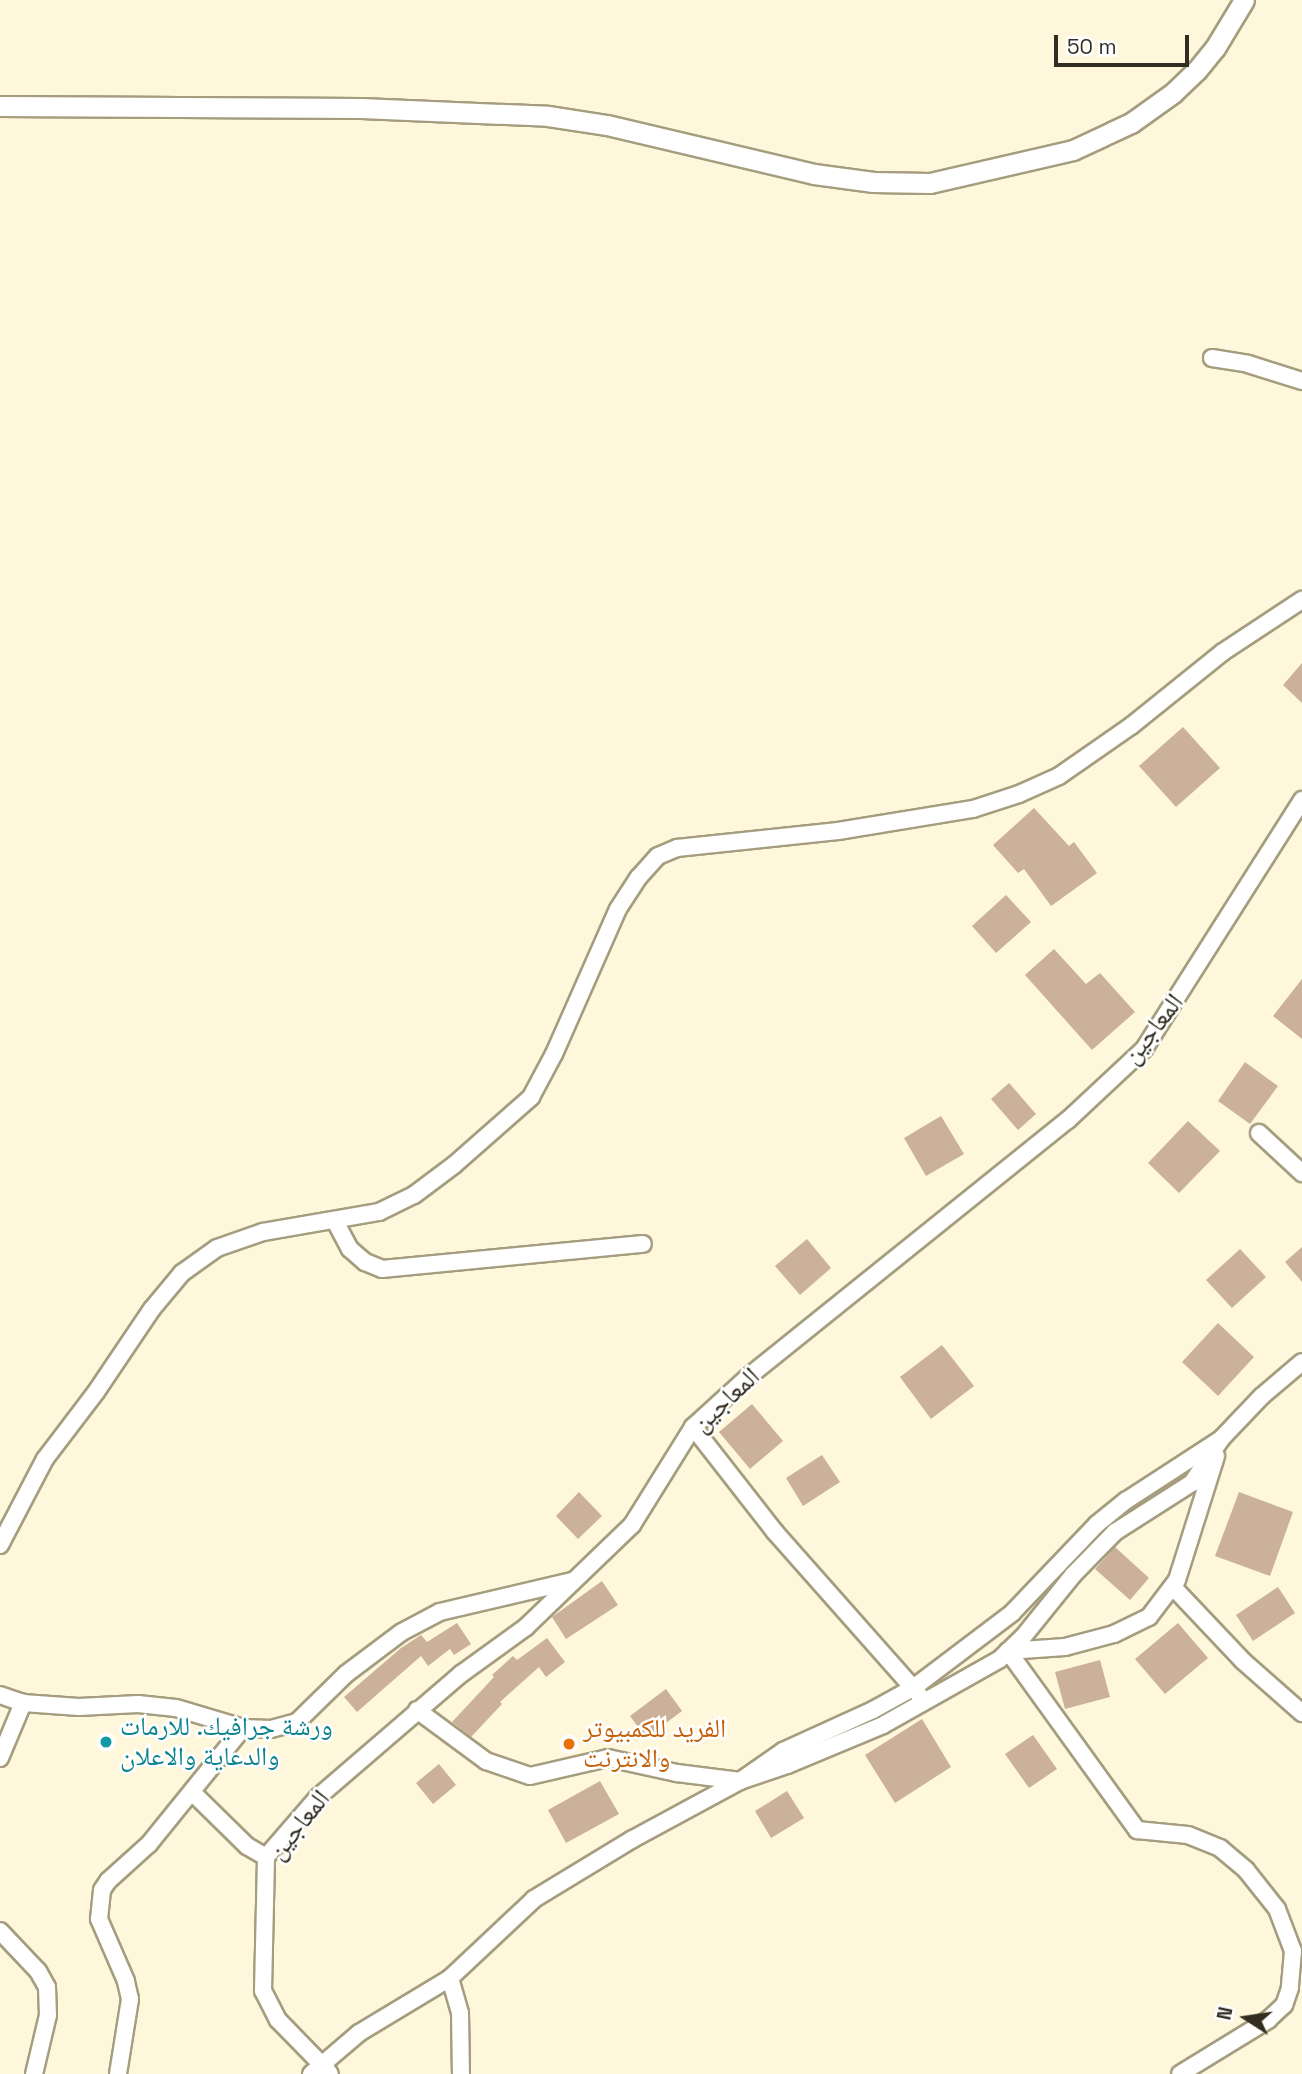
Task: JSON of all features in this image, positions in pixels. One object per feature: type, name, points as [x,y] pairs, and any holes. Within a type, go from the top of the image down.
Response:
[{"type":"street","points":[[0,106],[361,108],[548,116],[607,125],[814,174],[873,181],[930,183],[1073,150],[1131,123],[1173,93],[1196,70],[1215,48],[1244,0]]},
{"type":"street","points":[[1212,358],[1239,362],[1302,381]]},
{"type":"street","points":[[0,1545],[6,1516],[152,1309],[182,1273],[217,1248],[263,1232],[379,1212],[414,1195],[454,1165],[531,1097],[555,1054],[618,909],[639,877],[658,856],[677,848],[838,831],[973,809],[1019,794],[1059,776],[1131,726],[1223,652],[1302,600]]},
{"type":"street","name":"المعاجين","points":[[740,1781],[631,1840],[534,1899],[450,1978],[359,2033],[320,2071],[278,2020],[263,1991],[261,1970],[266,1925],[266,1857],[318,1797],[460,1674],[526,1628],[632,1525],[693,1427],[748,1377],[1068,1120],[1144,1049],[1302,800]]},
{"type":"street","points":[[1259,1133],[1302,1172]]},
{"type":"street","points":[[335,1221],[350,1249],[365,1262],[382,1269],[643,1244]]},
{"type":"street","points":[[417,1710],[486,1761],[530,1776],[548,1774],[593,1759],[608,1758],[664,1771],[740,1781],[787,1765],[883,1726],[1008,1651],[1115,1532],[1192,1483],[1221,1439],[1262,1395],[1302,1362]]},
{"type":"street","points":[[693,1427],[775,1532],[925,1702]]},
{"type":"street","points":[[1008,1651],[1065,1647],[1114,1634],[1149,1617],[1173,1587],[1191,1543],[1221,1439]]},
{"type":"street","points":[[740,1781],[783,1751],[873,1710],[913,1688],[1012,1613],[1063,1557],[1117,1508],[1221,1439]]},
{"type":"street","points":[[0,1695],[23,1703],[164,1707],[214,1717],[243,1728],[271,1729],[297,1722],[358,1665],[402,1632],[440,1612],[572,1581]]},
{"type":"street","points":[[1173,1587],[1243,1661],[1302,1713]]},
{"type":"street","points":[[1008,1651],[1137,1830],[1188,1835],[1220,1848],[1246,1870],[1277,1909],[1293,1951],[1290,1988],[1284,2005],[1268,2020],[1180,2074]]},
{"type":"street","points":[[0,1758],[23,1703]]},
{"type":"street","points":[[118,2074],[130,1999],[126,1981],[99,1919],[99,1900],[108,1881],[149,1844],[243,1728]]},
{"type":"street","points":[[193,1793],[247,1846],[266,1857]]},
{"type":"street","points":[[0,1931],[38,1971],[47,1987],[48,2015],[34,2074]]},
{"type":"street","points":[[450,1978],[460,2013],[461,2074]]},
{"type":"building","points":[[1302,663],[1302,703],[1283,685]]},
{"type":"building","points":[[1183,727],[1220,768],[1176,807],[1139,766]]},
{"type":"building","points":[[1034,808],[1069,846],[1074,842],[1097,873],[1051,906],[1024,869],[1018,873],[993,845]]},
{"type":"building","points":[[1006,895],[1031,922],[996,953],[972,926]]},
{"type":"building","points":[[1054,949],[1086,984],[1100,973],[1135,1012],[1092,1050],[1025,975]]},
{"type":"building","points":[[1302,979],[1302,1039],[1273,1016]]},
{"type":"building","points":[[1245,1062],[1278,1086],[1250,1124],[1218,1101]]},
{"type":"building","points":[[1009,1083],[1036,1114],[1018,1130],[991,1099]]},
{"type":"building","points":[[941,1116],[964,1154],[926,1176],[904,1138]]},
{"type":"building","points":[[1188,1121],[1220,1151],[1179,1193],[1148,1163]]},
{"type":"building","points":[[807,1239],[831,1268],[800,1295],[775,1266]]},
{"type":"building","points":[[1302,1247],[1302,1282],[1285,1262]]},
{"type":"building","points":[[1240,1249],[1266,1277],[1232,1308],[1206,1280]]},
{"type":"building","points":[[1218,1323],[1254,1357],[1218,1396],[1182,1362]]},
{"type":"building","points":[[942,1345],[974,1386],[931,1419],[900,1377]]},
{"type":"building","points":[[752,1404],[783,1441],[750,1469],[719,1432]]},
{"type":"building","points":[[822,1455],[840,1482],[803,1506],[786,1478]]},
{"type":"building","points":[[579,1492],[602,1516],[578,1539],[556,1516]]},
{"type":"building","points":[[1239,1492],[1293,1512],[1270,1576],[1215,1556]]},
{"type":"building","points":[[1115,1547],[1149,1578],[1130,1600],[1095,1569]]},
{"type":"building","points":[[602,1581],[618,1605],[566,1639],[552,1617]]},
{"type":"building","points":[[1278,1587],[1295,1613],[1253,1641],[1236,1615]]},
{"type":"building","points":[[457,1623],[471,1644],[454,1655],[450,1649],[428,1666],[421,1656],[357,1712],[344,1697],[401,1648],[421,1635],[427,1642]]},
{"type":"building","points":[[1178,1623],[1208,1658],[1165,1694],[1135,1659]]},
{"type":"building","points":[[547,1638],[565,1662],[546,1677],[539,1667],[500,1702],[502,1704],[471,1737],[452,1722],[494,1677],[492,1675],[513,1656],[517,1660]]},
{"type":"building","points":[[1100,1660],[1110,1697],[1065,1709],[1055,1672]]},
{"type":"building","points":[[666,1689],[682,1711],[646,1738],[630,1716]]},
{"type":"building","points":[[922,1719],[951,1767],[895,1803],[865,1755]]},
{"type":"building","points":[[1033,1735],[1057,1769],[1029,1788],[1005,1754]]},
{"type":"building","points":[[439,1764],[456,1785],[433,1804],[416,1783]]},
{"type":"building","points":[[600,1781],[619,1814],[566,1843],[548,1810]]},
{"type":"building","points":[[787,1791],[804,1818],[771,1838],[755,1811]]},
{"type":"place","name":"ورشة جرافيك. للارمات والدعاية والاعلان","points":[[106,1742]]},
{"type":"place","name":"الفريد للكمبيوتر والانترنت","points":[[569,1744]]}]
